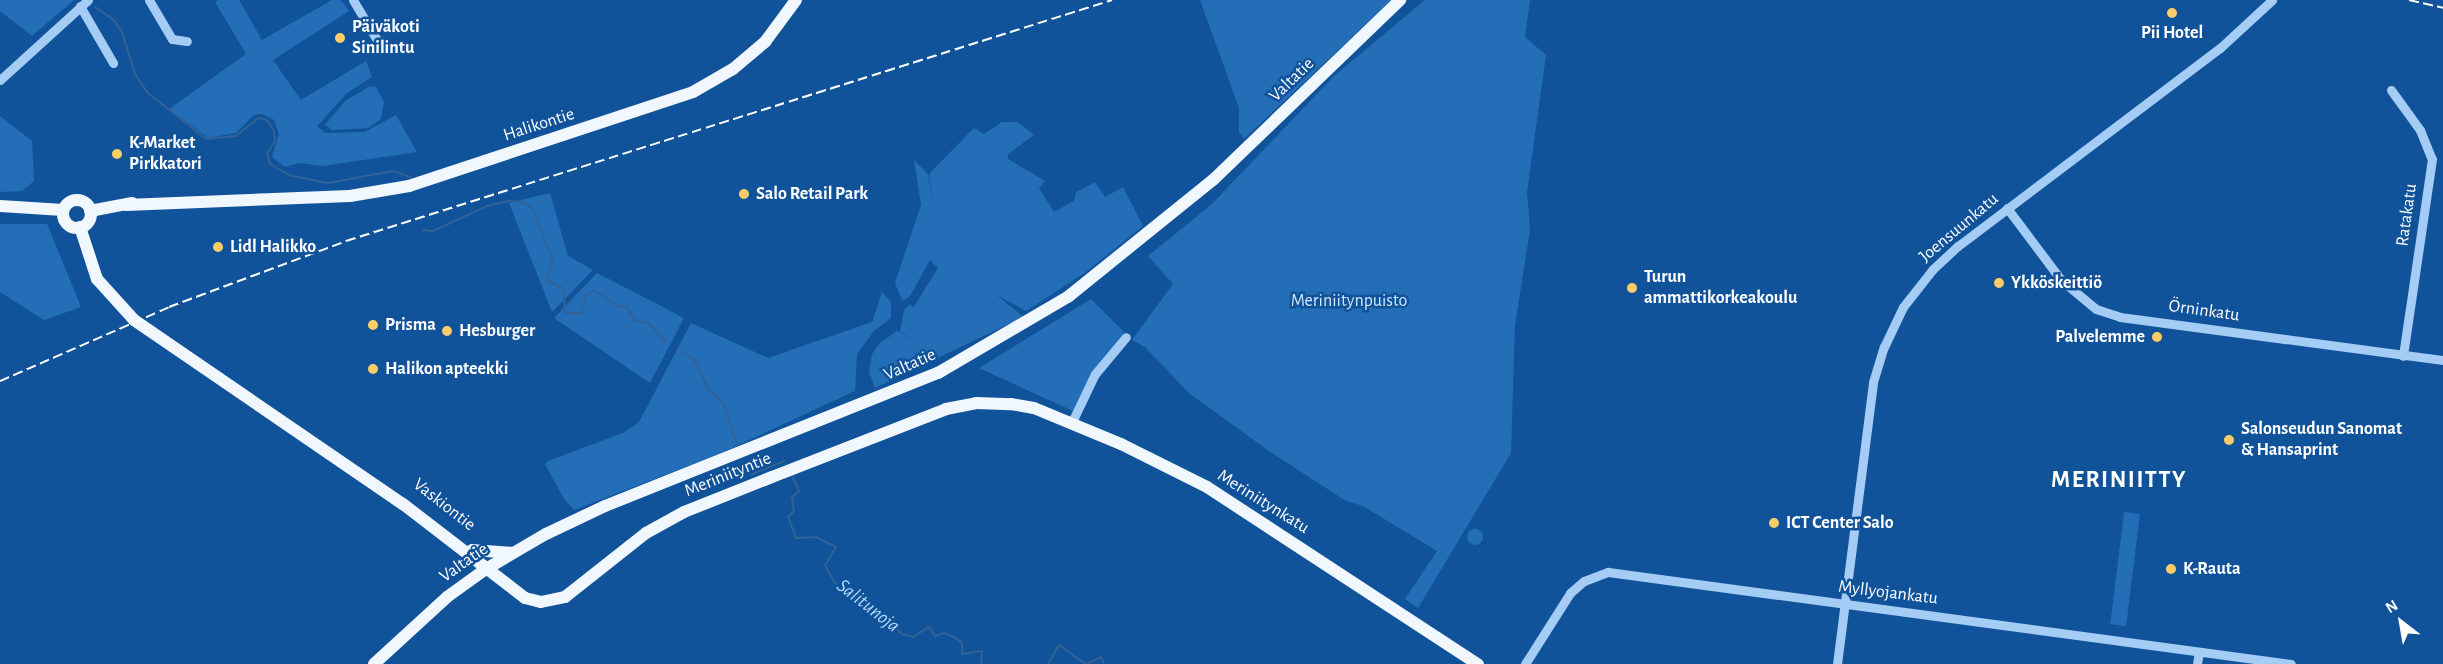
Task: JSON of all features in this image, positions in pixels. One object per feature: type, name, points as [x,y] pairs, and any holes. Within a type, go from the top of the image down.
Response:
[{"type":"main road","name":"Halikontie","points":[[90,211],[174,197],[350,196],[409,186],[663,104],[733,69],[765,42],[796,0]]},
{"type":"main road","name":"Valtatie","points":[[374,664],[447,597],[511,553],[605,506],[938,373],[1070,296],[1172,217],[1400,0]]},
{"type":"main road","points":[[0,206],[63,210],[76,200],[85,203],[90,211],[90,219],[80,227],[67,223],[63,210]]},
{"type":"main road","name":"Vaskiontie","points":[[80,227],[89,263],[106,293],[134,320],[403,504],[486,569]]},
{"type":"main road","name":"Vaskiontie","points":[[236,390],[259,399],[365,469],[472,550],[486,569]]},
{"type":"main road","name":"Meriniityntie","points":[[486,569],[525,598],[542,602],[565,597],[646,533],[684,512],[946,409],[976,403],[1011,404]]},
{"type":"main road","name":"Meriniitynkatu","points":[[1011,404],[1034,408],[1207,487],[1478,664]]},
{"type":"main road","points":[[472,550],[511,553]]},
{"type":"street","points":[[149,0],[172,39],[187,41]]},
{"type":"street","points":[[353,0],[380,45]]},
{"type":"street","name":"Joensuunkatu","points":[[1837,664],[1868,417],[1884,347],[1904,307],[1933,269],[2007,208],[2186,73],[2272,0]]},
{"type":"street","points":[[0,80],[84,3],[113,63]]},
{"type":"street","name":"Ratakatu","points":[[2391,90],[2420,130],[2432,159],[2403,356]]},
{"type":"street","name":"Örninkatu","points":[[2007,208],[2061,280],[2096,309],[2120,317],[2443,360]]},
{"type":"street","points":[[1071,424],[1095,374],[1126,337]]},
{"type":"street","name":"Myllyojankatu","points":[[1526,664],[1570,594],[1584,581],[1608,572],[2291,664]]},
{"type":"street","points":[[2197,664],[2199,652]]},
{"type":"green space","points":[[0,0],[74,0],[32,36],[0,11]]},
{"type":"green space","points":[[239,0],[262,40],[332,0],[341,0],[349,11],[273,60],[301,100],[366,61],[372,77],[347,93],[317,126],[325,133],[365,132],[396,115],[417,152],[323,166],[299,163],[285,167],[272,157],[279,134],[274,120],[262,114],[254,115],[236,133],[208,138],[169,109],[246,54],[215,2]]},
{"type":"green space","points":[[1200,0],[1391,0],[1244,139],[1239,132],[1239,108]]},
{"type":"green space","name":"Meriniitynpuisto","points":[[1425,0],[1530,0],[1525,37],[1546,55],[1527,192],[1530,230],[1515,325],[1511,453],[1418,608],[1405,599],[1437,551],[1363,506],[1346,501],[1269,451],[1190,394],[1145,347],[1132,340],[1173,284],[1148,256],[1212,204],[1334,76]]},
{"type":"green space","points":[[370,86],[376,87],[384,102],[381,119],[368,128],[332,130],[325,125],[345,101]]},
{"type":"green space","points":[[0,116],[32,141],[34,181],[22,191],[0,192]]},
{"type":"green space","points":[[1002,122],[1018,122],[1034,135],[1008,154],[1008,159],[1045,181],[1039,188],[1054,212],[1074,201],[1076,192],[1095,182],[1105,197],[1123,187],[1143,226],[1086,272],[1026,311],[997,295],[1023,317],[875,388],[869,372],[872,354],[880,343],[897,331],[919,343],[900,332],[904,310],[910,304],[913,308],[938,268],[930,260],[910,296],[902,301],[895,283],[921,205],[914,160],[928,174],[933,204],[929,174],[974,128],[984,134]]},
{"type":"green space","points":[[550,193],[568,256],[593,270],[552,312],[509,203]]},
{"type":"green space","points":[[0,224],[47,224],[81,307],[44,320],[0,292]]},
{"type":"green space","points":[[597,273],[684,318],[650,383],[554,318]]},
{"type":"green space","points":[[882,292],[891,302],[891,318],[874,331],[857,354],[855,391],[719,454],[574,510],[564,499],[545,464],[623,433],[639,422],[691,323],[768,358],[872,322]]},
{"type":"green space","points":[[1091,299],[1125,333],[1073,411],[979,368]]},
{"type":"green space","points":[[2124,512],[2140,514],[2126,626],[2110,624]]},
{"type":"green space","points":[[1475,529],[1483,537],[1475,545],[1467,537]]},
{"type":"waterway","name":"Salitunoja","points":[[95,7],[113,19],[122,32],[135,74],[148,93],[206,139],[236,136],[258,118],[267,120],[274,131],[275,141],[267,154],[270,164],[289,175],[328,183],[393,171],[410,177]]},
{"type":"waterway","name":"Salitunoja","points":[[423,230],[433,231],[487,206],[509,201],[525,203],[533,209],[553,261],[547,280],[564,289],[565,313],[581,313],[586,296],[594,290],[619,307],[627,307],[635,320],[649,323],[666,343]]},
{"type":"waterway","name":"Salitunoja","points":[[681,351],[695,360],[708,388],[724,404],[737,445]]},
{"type":"waterway","name":"Salitunoja","points":[[747,472],[752,474],[785,461]]},
{"type":"waterway","name":"Salitunoja","points":[[792,476],[799,491],[792,497],[794,511],[788,517],[796,538],[816,537],[836,547],[825,565],[836,585],[884,615],[902,634],[913,637],[929,627],[935,636],[944,633],[956,638],[962,643],[962,654],[982,651],[981,664]]},
{"type":"waterway","name":"Salitunoja","points":[[1048,664],[1059,645],[1087,664],[1101,657],[1104,664]]},
{"type":"railway","points":[[0,381],[169,307],[346,241],[1112,0]]},
{"type":"railway","points":[[2409,0],[2443,8]]},
{"type":"place","name":"Pii Hotel","points":[[2172,13]]},
{"type":"place","name":"Päiväkoti Sinilintu","points":[[340,38]]},
{"type":"place","name":"K-Market Pirkkatori","points":[[117,154]]},
{"type":"place","name":"Salo Retail Park","points":[[744,194]]},
{"type":"place","name":"Lidl Halikko","points":[[218,247]]},
{"type":"place","name":"Ykköskeittiö","points":[[1999,283]]},
{"type":"place","name":"Turun ammattikorkeakoulu","points":[[1632,288]]},
{"type":"place","name":"Prisma","points":[[373,325]]},
{"type":"place","name":"Hesburger","points":[[447,331]]},
{"type":"place","name":"Palvelemme","points":[[2157,337]]},
{"type":"place","name":"Halikon apteekki","points":[[373,369]]},
{"type":"place","name":"Salonseudun Sanomat & Hansaprint","points":[[2229,440]]},
{"type":"place","name":"ICT Center Salo","points":[[1774,523]]},
{"type":"place","name":"K-Rauta","points":[[2171,569]]},
{"type":"district","name":"MERINIITTY","points":[[2119,481]]}]
